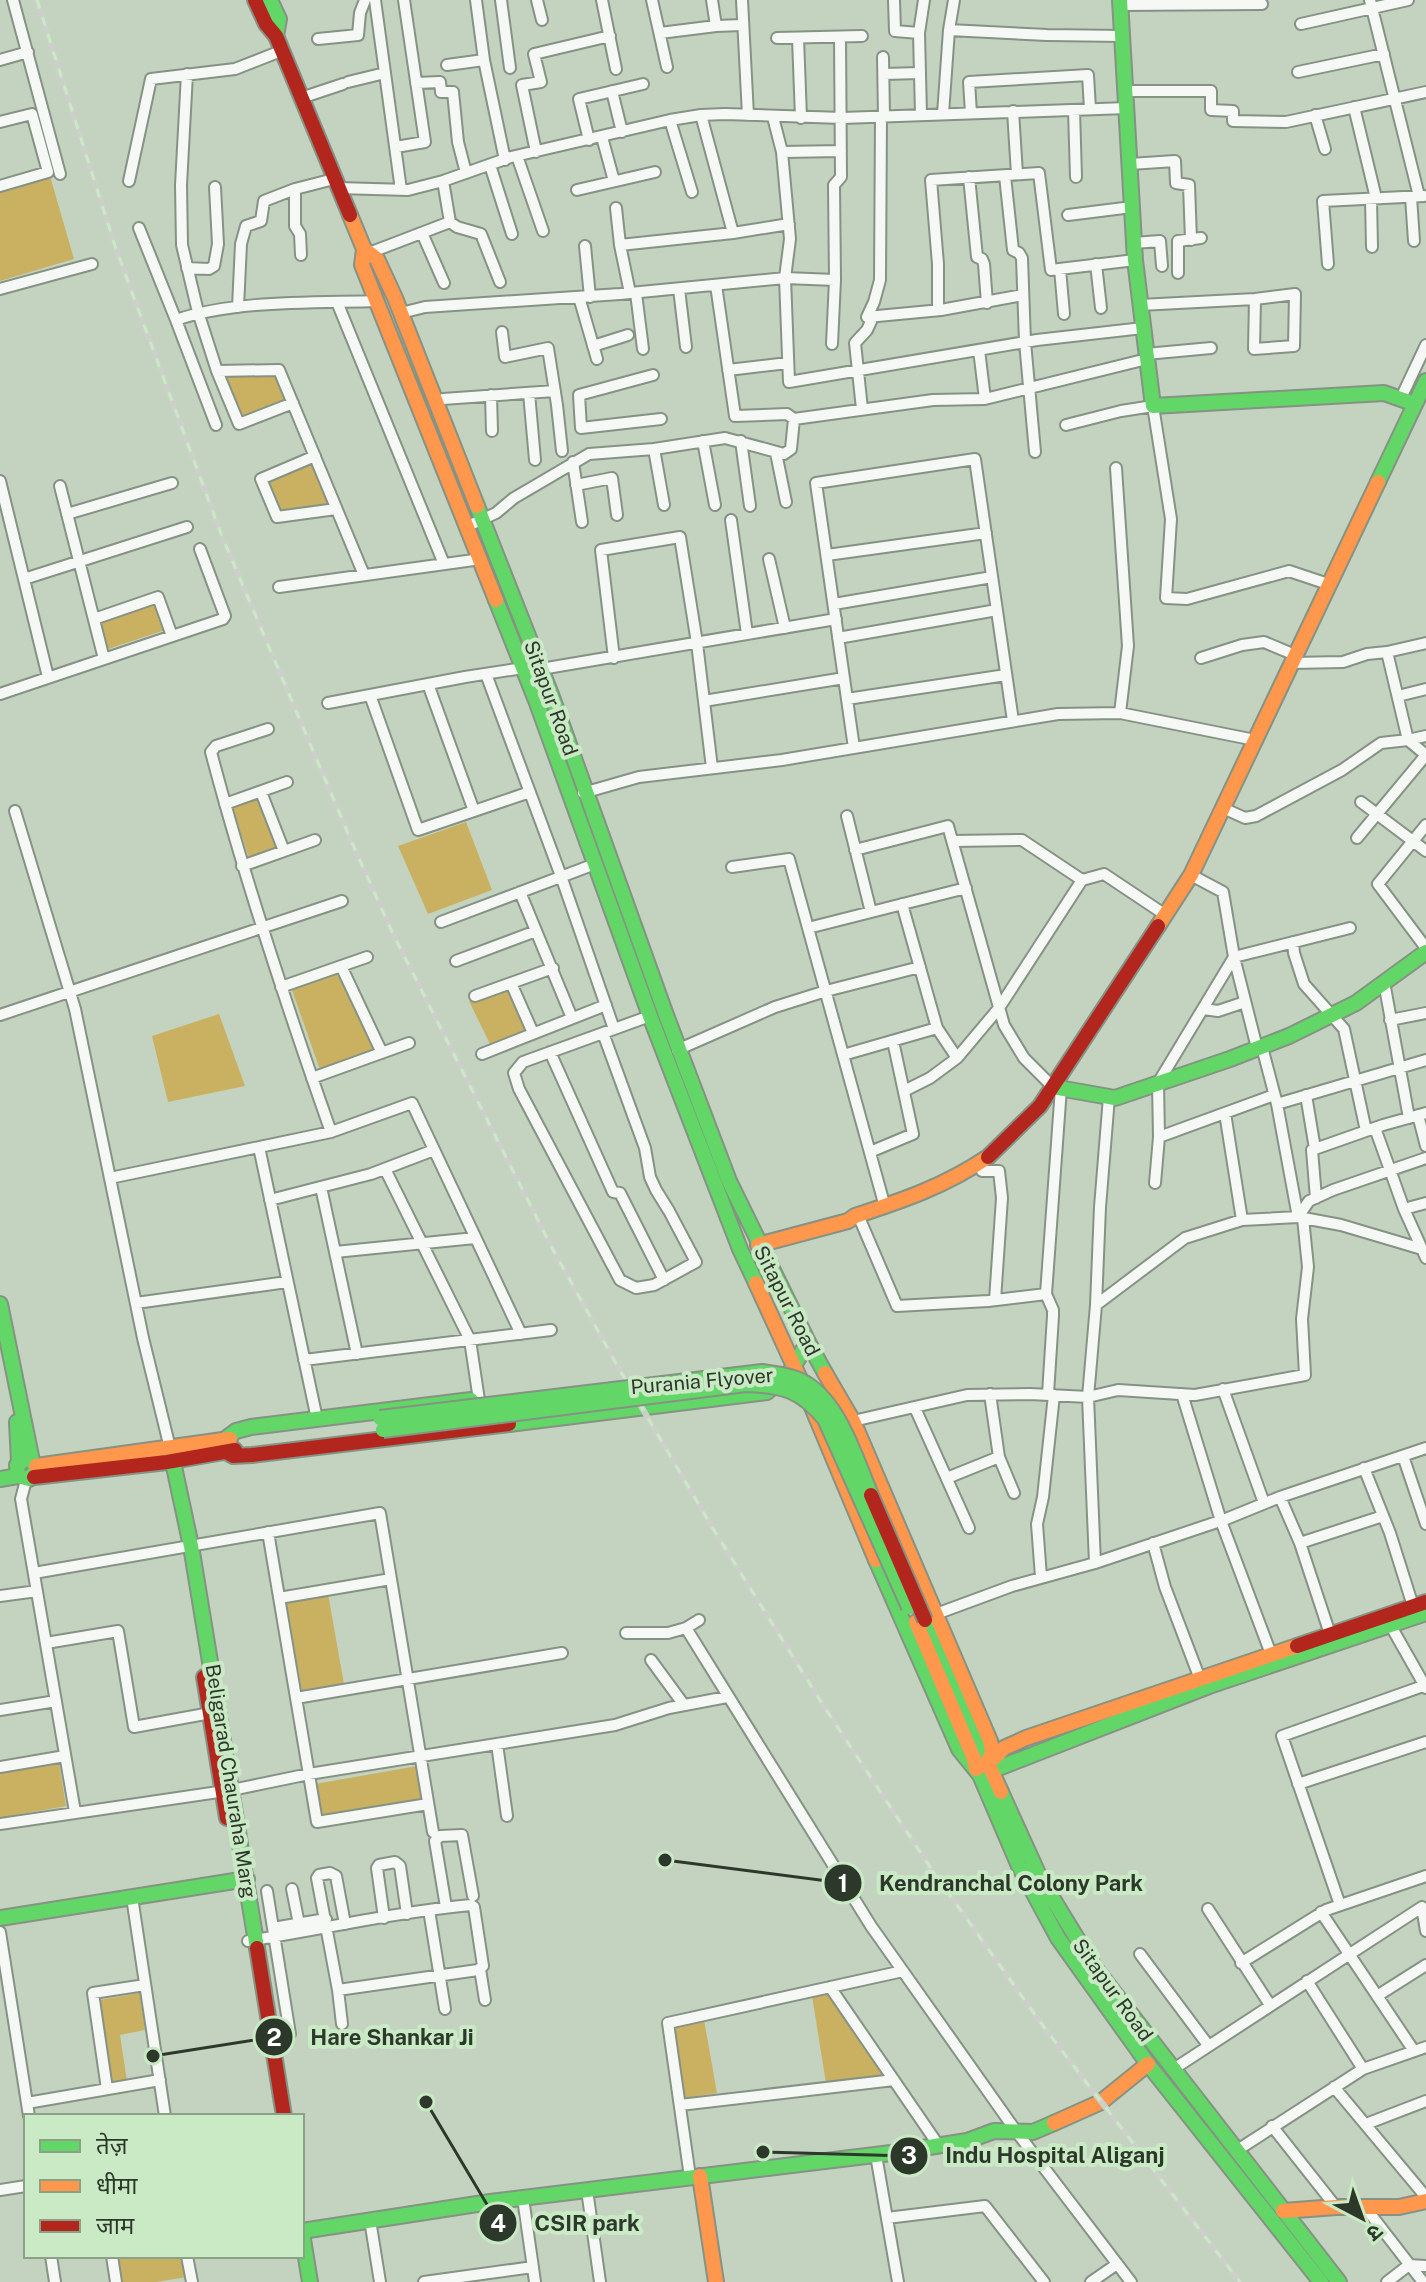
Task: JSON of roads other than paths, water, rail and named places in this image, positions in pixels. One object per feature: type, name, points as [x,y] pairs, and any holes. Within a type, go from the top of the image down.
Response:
[{"type":"main road","name":"Sitapur Road","points":[[255,0],[266,24],[276,36],[366,251],[377,259],[401,313],[541,669],[595,864],[650,1016],[671,1052],[758,1245],[853,1421],[926,1619],[990,1741],[992,1750],[984,1770],[1019,1866],[1058,1938],[1097,1995],[1321,2282]]},
{"type":"main road","name":"Sitapur Road","points":[[270,0],[279,19],[276,36]]},
{"type":"main road","points":[[1120,2],[1135,260],[1153,406],[1384,393],[1415,404]]},
{"type":"main road","name":"Sitapur Road","points":[[366,251],[362,265],[523,668],[578,794],[740,1249],[794,1366],[959,1749],[984,1770],[1040,1878],[1095,1968],[1339,2282]]},
{"type":"main road","points":[[854,1221],[855,1216],[924,1193],[964,1173],[988,1157],[1057,1088],[1191,875],[1426,381]]},
{"type":"main road","points":[[758,1245],[930,1198],[982,1171],[1033,1124],[1190,887],[1191,875]]},
{"type":"main road","points":[[1057,1088],[1115,1098],[1260,1048],[1356,1003],[1417,960],[1426,950]]},
{"type":"main road","points":[[0,1304],[29,1439],[26,1470]]},
{"type":"main road","points":[[225,1446],[233,1456],[252,1455],[767,1392],[790,1372],[808,1342]]},
{"type":"main road","points":[[0,1346],[26,1470]]},
{"type":"main road","points":[[0,1470],[171,1457],[225,1446],[236,1431],[251,1427],[564,1390],[632,1385],[731,1370],[779,1367],[787,1359],[786,1349]]},
{"type":"main road","name":"Purania Flyover","points":[[225,1446],[321,1437],[382,1424],[746,1384],[776,1384],[793,1389],[815,1405],[825,1419],[926,1619],[974,1759],[984,1770]]},
{"type":"main road","points":[[564,1390],[569,1415]]},
{"type":"main road","name":"Beligarad Chauraha Marg","points":[[171,1457],[284,2114]]},
{"type":"main road","points":[[0,1479],[26,1470]]},
{"type":"main road","points":[[984,1770],[1422,1607]]},
{"type":"main road","points":[[984,1770],[1004,1748],[1026,1738],[1330,1634],[1388,1620]]},
{"type":"main road","points":[[0,1918],[243,1880]]},
{"type":"main road","points":[[252,1940],[275,2114]]},
{"type":"main road","points":[[304,2232],[523,2198],[939,2146],[967,2141],[994,2131],[1033,2132],[1101,2102],[1148,2064]]},
{"type":"main road","points":[[695,2177],[716,2282]]},
{"type":"main road","points":[[1283,2211],[1399,2207],[1426,2199]]},
{"type":"main road","points":[[304,2244],[310,2282]]},
{"type":"main road","points":[[296,2258],[301,2282]]},
{"type":"street","points":[[13,0],[60,174]]},
{"type":"street","points":[[318,39],[358,35],[365,0]]},
{"type":"street","points":[[375,0],[401,190]]},
{"type":"street","points":[[396,147],[425,142],[404,0]]},
{"type":"street","points":[[476,0],[484,60],[505,160]]},
{"type":"street","points":[[501,0],[510,68]]},
{"type":"street","points":[[537,0],[542,20]]},
{"type":"street","points":[[602,0],[616,69]]},
{"type":"street","points":[[652,0],[667,67]]},
{"type":"street","points":[[712,0],[716,26]]},
{"type":"street","points":[[742,0],[748,115]]},
{"type":"street","points":[[894,0],[895,31],[919,33]]},
{"type":"street","points":[[921,115],[919,33],[924,0]]},
{"type":"street","points":[[943,114],[954,0]]},
{"type":"street","points":[[1301,24],[1371,4],[1408,0]]},
{"type":"street","points":[[1120,2],[1262,4]]},
{"type":"street","points":[[1371,4],[1419,196],[1414,241]]},
{"type":"street","points":[[660,33],[742,25]]},
{"type":"street","points":[[949,30],[1123,36]]},
{"type":"street","points":[[536,152],[522,85],[541,82],[534,54],[610,36]]},
{"type":"street","points":[[777,38],[862,36]]},
{"type":"street","points":[[832,344],[834,185],[841,177],[840,37]]},
{"type":"street","points":[[798,38],[801,118]]},
{"type":"street","points":[[129,181],[151,79],[235,69],[281,51]]},
{"type":"street","points":[[0,60],[28,52]]},
{"type":"street","points":[[1298,72],[1384,54]]},
{"type":"street","points":[[883,57],[880,280],[867,317],[938,310],[1023,295]]},
{"type":"street","points":[[447,65],[484,60]]},
{"type":"street","points":[[301,98],[385,73]]},
{"type":"street","points":[[884,74],[920,73]]},
{"type":"street","points":[[187,74],[181,185],[182,245],[198,312],[217,371],[239,424],[293,403]]},
{"type":"street","points":[[971,113],[969,82],[1088,75],[1090,109]]},
{"type":"street","points":[[416,83],[440,82],[441,92],[453,92],[458,142],[466,173]]},
{"type":"street","points":[[589,140],[579,99],[643,84]]},
{"type":"street","points":[[612,91],[622,132]]},
{"type":"street","points":[[1126,91],[1211,91],[1211,110],[1233,111],[1233,121],[1286,122],[1426,92]]},
{"type":"street","points":[[1354,107],[1374,198],[1372,247]]},
{"type":"street","points":[[238,307],[241,244],[246,226],[261,221],[264,201],[295,189],[336,184],[401,190],[443,181],[517,156],[701,115],[842,118],[1127,108]]},
{"type":"street","points":[[1074,110],[1076,177]]},
{"type":"street","points":[[1013,111],[1017,174]]},
{"type":"street","points":[[0,122],[32,114],[48,172],[0,186]]},
{"type":"street","points":[[701,115],[733,233]]},
{"type":"street","points":[[1315,115],[1325,149]]},
{"type":"street","points":[[773,117],[782,152],[790,239],[785,278],[789,382],[1025,342],[1143,328]]},
{"type":"street","points":[[670,120],[692,192]]},
{"type":"street","points":[[602,137],[614,181]]},
{"type":"street","points":[[782,152],[841,151]]},
{"type":"street","points":[[517,156],[543,231]]},
{"type":"street","points":[[1130,164],[1175,161],[1176,183],[1189,185],[1196,239],[1178,241],[1178,273]]},
{"type":"street","points":[[490,165],[512,234]]},
{"type":"street","points":[[577,190],[655,172]]},
{"type":"street","points":[[938,310],[938,264],[931,180],[1039,173],[1051,270],[1135,260]]},
{"type":"street","points":[[1005,176],[1013,250],[1022,258],[1025,342],[1035,452]]},
{"type":"street","points":[[969,177],[977,257],[984,264],[987,303]]},
{"type":"street","points":[[443,181],[450,222],[481,234],[500,282]]},
{"type":"street","points":[[187,268],[212,268],[218,244],[215,187]]},
{"type":"street","points":[[295,189],[295,226],[300,234],[301,255]]},
{"type":"street","points":[[1328,264],[1323,201],[1419,196]]},
{"type":"street","points":[[1068,215],[1132,207]]},
{"type":"street","points":[[616,208],[620,245],[643,349]]},
{"type":"street","points":[[366,251],[450,222]]},
{"type":"street","points":[[620,245],[789,224]]},
{"type":"street","points":[[139,228],[216,425]]},
{"type":"street","points":[[422,233],[444,283]]},
{"type":"street","points":[[1134,243],[1160,241],[1162,266]]},
{"type":"street","points":[[218,244],[241,244]]},
{"type":"street","points":[[585,246],[584,297],[597,359]]},
{"type":"street","points":[[0,289],[92,264]]},
{"type":"street","points":[[1096,264],[1101,308]]},
{"type":"street","points":[[1060,269],[1064,314]]},
{"type":"street","points":[[401,313],[425,307],[584,297],[785,278],[835,280]]},
{"type":"street","points":[[716,285],[735,416],[787,414],[794,419],[933,400],[985,399],[1146,356],[1211,348]]},
{"type":"street","points":[[679,289],[686,347]]},
{"type":"street","points":[[1140,305],[1295,294],[1294,346],[1254,349],[1255,299]]},
{"type":"street","points":[[176,320],[198,312],[238,307],[377,301]]},
{"type":"street","points":[[337,302],[444,564]]},
{"type":"street","points":[[862,409],[855,343],[867,330],[873,317]]},
{"type":"street","points":[[502,332],[505,357],[548,348],[562,451]]},
{"type":"street","points":[[593,346],[628,335]]},
{"type":"street","points":[[1401,398],[1426,345]]},
{"type":"street","points":[[979,350],[985,399]]},
{"type":"street","points":[[728,370],[788,363]]},
{"type":"street","points":[[217,371],[279,370],[364,575]]},
{"type":"street","points":[[653,375],[579,395],[581,428],[661,419]]},
{"type":"street","points":[[437,403],[443,399],[555,391]]},
{"type":"street","points":[[529,393],[535,460]]},
{"type":"street","points":[[491,395],[492,431]]},
{"type":"street","points":[[557,405],[579,405]]},
{"type":"street","points":[[1066,425],[1153,406],[1171,519],[1166,598],[1187,599],[1289,571],[1328,584]]},
{"type":"street","points":[[468,526],[483,520],[589,454],[654,449],[725,438],[784,454],[791,449],[794,419]]},
{"type":"street","points":[[703,441],[715,505]]},
{"type":"street","points":[[741,441],[750,506]]},
{"type":"street","points":[[654,449],[664,505]]},
{"type":"street","points":[[776,453],[786,502]]},
{"type":"street","points":[[315,456],[261,479],[277,517],[336,509]]},
{"type":"street","points":[[854,748],[816,483],[975,459],[1013,721]]},
{"type":"street","points":[[573,462],[582,522]]},
{"type":"street","points":[[1116,468],[1128,646],[1120,713]]},
{"type":"street","points":[[576,485],[612,478],[617,515]]},
{"type":"street","points":[[0,481],[4,517],[24,579],[48,677]]},
{"type":"street","points":[[67,514],[172,483]]},
{"type":"street","points":[[60,486],[104,659]]},
{"type":"street","points":[[731,520],[747,634]]},
{"type":"street","points":[[24,579],[187,527]]},
{"type":"street","points":[[827,555],[986,533]]},
{"type":"street","points":[[614,658],[601,550],[680,537],[712,768]]},
{"type":"street","points":[[0,694],[223,619],[225,616],[200,549]]},
{"type":"street","points":[[279,587],[481,559]]},
{"type":"street","points":[[769,559],[785,628]]},
{"type":"street","points":[[834,604],[992,577]]},
{"type":"street","points":[[94,619],[158,597],[172,636]]},
{"type":"street","points":[[838,638],[997,610]]},
{"type":"street","points":[[328,703],[486,674],[614,658],[836,619]]},
{"type":"street","points":[[1201,658],[1242,645],[1264,642],[1293,659],[1343,662],[1367,654],[1426,643]]},
{"type":"street","points":[[1357,838],[1426,755],[1408,740],[1387,652]]},
{"type":"street","points":[[486,674],[606,1005],[609,1031],[645,1148],[650,1177],[696,1262],[654,1285],[636,1288],[620,1280],[519,1089],[514,1073],[523,1062],[550,1052],[609,1031],[650,1016]]},
{"type":"street","points":[[847,699],[1006,675]]},
{"type":"street","points":[[704,701],[844,678]]},
{"type":"street","points":[[428,684],[474,811]]},
{"type":"street","points":[[1398,696],[1426,689]]},
{"type":"street","points":[[370,695],[418,830],[530,792]]},
{"type":"street","points":[[578,794],[639,777],[854,748],[1058,714],[1120,713],[1255,740]]},
{"type":"street","points":[[268,729],[216,746],[211,752],[242,866],[331,1132]]},
{"type":"street","points":[[1223,808],[1245,818],[1256,816],[1342,770],[1381,743],[1426,736]]},
{"type":"street","points":[[225,804],[287,782]]},
{"type":"street","points":[[261,792],[284,851]]},
{"type":"street","points":[[1361,802],[1426,851]]},
{"type":"street","points":[[15,811],[70,992],[171,1457]]},
{"type":"street","points":[[847,816],[871,912]]},
{"type":"street","points":[[1426,825],[1378,884],[1426,950]]},
{"type":"street","points":[[855,850],[948,826],[1004,1025],[1024,1058],[1057,1088],[1046,1294],[1053,1310],[1051,1395],[1043,1497],[1037,1524],[1041,1577]]},
{"type":"street","points":[[242,866],[315,840]]},
{"type":"street","points":[[953,841],[1022,840],[1082,880]]},
{"type":"street","points":[[732,867],[789,859],[885,1207]]},
{"type":"street","points":[[441,922],[595,864]]},
{"type":"street","points":[[904,1091],[930,1078],[957,1058],[999,1008],[1082,880],[1104,874],[1164,914]]},
{"type":"street","points":[[853,1421],[967,1395],[1088,1397],[1118,1390],[1195,1395],[1305,1375],[1302,1319],[1308,1267],[1301,1217],[1276,1099],[1245,1002],[1223,892],[1191,875]]},
{"type":"street","points":[[808,928],[966,888]]},
{"type":"street","points":[[520,892],[572,1018]]},
{"type":"street","points":[[0,1015],[342,901]]},
{"type":"street","points":[[902,904],[937,1028],[957,1058]]},
{"type":"street","points":[[1155,1183],[1159,1137],[1158,1083],[1234,957],[1350,928]]},
{"type":"street","points":[[456,961],[536,931]]},
{"type":"street","points":[[1293,942],[1304,984],[1344,1029],[1354,1080],[1371,1129],[1424,1254]]},
{"type":"street","points":[[281,987],[367,957]]},
{"type":"street","points":[[341,966],[382,1053]]},
{"type":"street","points":[[671,1052],[775,1007],[920,967]]},
{"type":"street","points":[[475,996],[553,968]]},
{"type":"street","points":[[1384,982],[1400,1068],[1426,1146]]},
{"type":"street","points":[[511,983],[533,1033]]},
{"type":"street","points":[[1203,1009],[1218,1011],[1245,1002]]},
{"type":"street","points":[[482,1054],[606,1005]]},
{"type":"street","points":[[1390,1020],[1426,1013]]},
{"type":"street","points":[[843,1055],[937,1028]]},
{"type":"street","points":[[870,1152],[913,1134],[893,1041]]},
{"type":"street","points":[[312,1078],[409,1043]]},
{"type":"street","points":[[550,1052],[613,1192],[620,1193],[664,1280]]},
{"type":"street","points":[[1159,1137],[1225,1113],[1276,1099],[1306,1095],[1426,1060]]},
{"type":"street","points":[[1306,1095],[1315,1149]]},
{"type":"street","points":[[1095,1563],[1088,1397],[1109,1097]]},
{"type":"street","points":[[110,1178],[331,1132],[412,1103],[521,1334]]},
{"type":"street","points":[[1225,1113],[1242,1220]]},
{"type":"street","points":[[1316,1198],[1312,1150],[1418,1116]]},
{"type":"street","points":[[259,1147],[317,1419]]},
{"type":"street","points":[[270,1200],[385,1169],[434,1150]]},
{"type":"street","points":[[1301,1217],[1309,1201],[1426,1158]]},
{"type":"street","points":[[385,1169],[470,1340],[479,1400]]},
{"type":"street","points":[[982,1171],[999,1171],[1001,1176],[995,1300]]},
{"type":"street","points":[[321,1187],[357,1354]]},
{"type":"street","points":[[1404,1209],[1426,1203]]},
{"type":"street","points":[[1096,1305],[1185,1238],[1242,1220],[1301,1217],[1341,1225],[1424,1254]]},
{"type":"street","points":[[854,1221],[897,1306],[1046,1294]]},
{"type":"street","points":[[335,1252],[475,1238]]},
{"type":"street","points":[[136,1303],[287,1282]]},
{"type":"street","points":[[304,1360],[551,1330]]},
{"type":"street","points":[[1223,1389],[1264,1503]]},
{"type":"street","points":[[990,1394],[999,1457],[1014,1493]]},
{"type":"street","points":[[1182,1394],[1221,1521],[1271,1654]]},
{"type":"street","points":[[915,1408],[969,1528]]},
{"type":"street","points":[[926,1619],[1041,1577],[1095,1563],[1221,1521],[1280,1497],[1426,1448]]},
{"type":"street","points":[[1403,1456],[1426,1524]]},
{"type":"street","points":[[947,1478],[999,1457]]},
{"type":"street","points":[[1364,1468],[1422,1607]]},
{"type":"street","points":[[26,1470],[21,1499],[75,1812]]},
{"type":"street","points":[[1280,1497],[1300,1543],[1330,1634]]},
{"type":"street","points":[[34,1573],[380,1513],[433,1832]]},
{"type":"street","points":[[1300,1543],[1383,1516]]},
{"type":"street","points":[[268,1532],[317,1822],[428,1804]]},
{"type":"street","points":[[1153,1543],[1165,1587],[1200,1679]]},
{"type":"street","points":[[279,1598],[391,1579]]},
{"type":"street","points":[[0,1596],[37,1591]]},
{"type":"street","points":[[626,1633],[668,1633],[699,1620]]},
{"type":"street","points":[[1340,1905],[1282,1736],[1426,1686],[1388,1620]]},
{"type":"street","points":[[686,1628],[871,1926],[1016,2131],[1131,2282]]},
{"type":"street","points":[[46,1643],[118,1631],[134,1727],[215,1713]]},
{"type":"street","points":[[296,1698],[562,1653]]},
{"type":"street","points":[[651,1660],[684,1705]]},
{"type":"street","points":[[0,1824],[227,1790],[615,1725],[684,1705],[727,1697]]},
{"type":"street","points":[[0,1706],[56,1701]]},
{"type":"street","points":[[1298,1784],[1426,1742]]},
{"type":"street","points":[[497,1744],[507,1816]]},
{"type":"street","points":[[0,1767],[65,1756]]},
{"type":"street","points":[[446,1907],[435,1841],[440,1836],[462,1835],[473,1896]]},
{"type":"street","points":[[384,1918],[377,1868],[395,1862],[400,1866],[407,1914]]},
{"type":"street","points":[[342,2024],[317,1878],[319,1875],[330,1873],[337,1878],[345,1924]]},
{"type":"street","points":[[1241,1963],[1321,1912],[1426,1876]]},
{"type":"street","points":[[292,1889],[299,1924]]},
{"type":"street","points":[[267,1891],[290,2034]]},
{"type":"street","points":[[132,1897],[165,2114]]},
{"type":"street","points":[[252,1940],[299,1924],[345,1924],[471,1905],[474,1907],[483,1962],[480,1969],[485,2000]]},
{"type":"street","points":[[1172,2070],[1422,1907],[1426,1931]]},
{"type":"street","points":[[1208,1909],[1270,2005]]},
{"type":"street","points":[[429,1910],[445,2009]]},
{"type":"street","points":[[1321,1912],[1414,2051]]},
{"type":"street","points":[[274,1932],[326,1923]]},
{"type":"street","points":[[0,1932],[6,2002],[29,2114]]},
{"type":"street","points":[[1140,1954],[1208,2045]]},
{"type":"street","points":[[1377,1996],[1426,1965]]},
{"type":"street","points":[[338,1990],[480,1969]]},
{"type":"street","points":[[695,2177],[668,2023],[903,1971]]},
{"type":"street","points":[[1307,1981],[1363,2069]]},
{"type":"street","points":[[107,2089],[93,1993],[145,1985]]},
{"type":"street","points":[[830,1987],[939,2146]]},
{"type":"street","points":[[1236,2151],[1363,2069],[1426,2047]]},
{"type":"street","points":[[27,2103],[160,2080]]},
{"type":"street","points":[[680,2105],[894,2080]]},
{"type":"street","points":[[1334,2087],[1426,2199]]},
{"type":"street","points":[[1366,2124],[1426,2101]]},
{"type":"street","points":[[1272,2126],[1336,2207]]},
{"type":"street","points":[[876,2155],[898,2282]]},
{"type":"street","points":[[0,2190],[24,2186]]},
{"type":"street","points":[[587,2190],[600,2282]]},
{"type":"street","points":[[523,2198],[535,2282]]},
{"type":"street","points":[[887,2218],[985,2206],[1044,2282]]},
{"type":"street","points":[[1365,2207],[1423,2282]]},
{"type":"street","points":[[370,2220],[380,2282]]},
{"type":"street","points":[[51,2258],[55,2282]]},
{"type":"street","points":[[112,2258],[116,2282]]},
{"type":"street","points":[[187,2258],[191,2282]]},
{"type":"street","points":[[1091,2282],[1117,2264]]},
{"type":"street","points":[[1387,2282],[1409,2265],[1426,2266]]},
{"type":"street","points":[[432,2281],[533,2267]]},
{"type":"railway","points":[[37,0],[116,249],[221,534],[393,934],[551,1246],[712,1527],[823,1705],[934,1873],[1046,2030],[1240,2282]]},
{"type":"place","name":"Kendranchal Colony Park","points":[[665,1860]]},
{"type":"place","name":"Hare Shankar Ji","points":[[153,2056]]},
{"type":"place","name":"CSIR park","points":[[426,2102]]},
{"type":"place","name":"Indu Hospital Aliganj","points":[[763,2152]]}]
